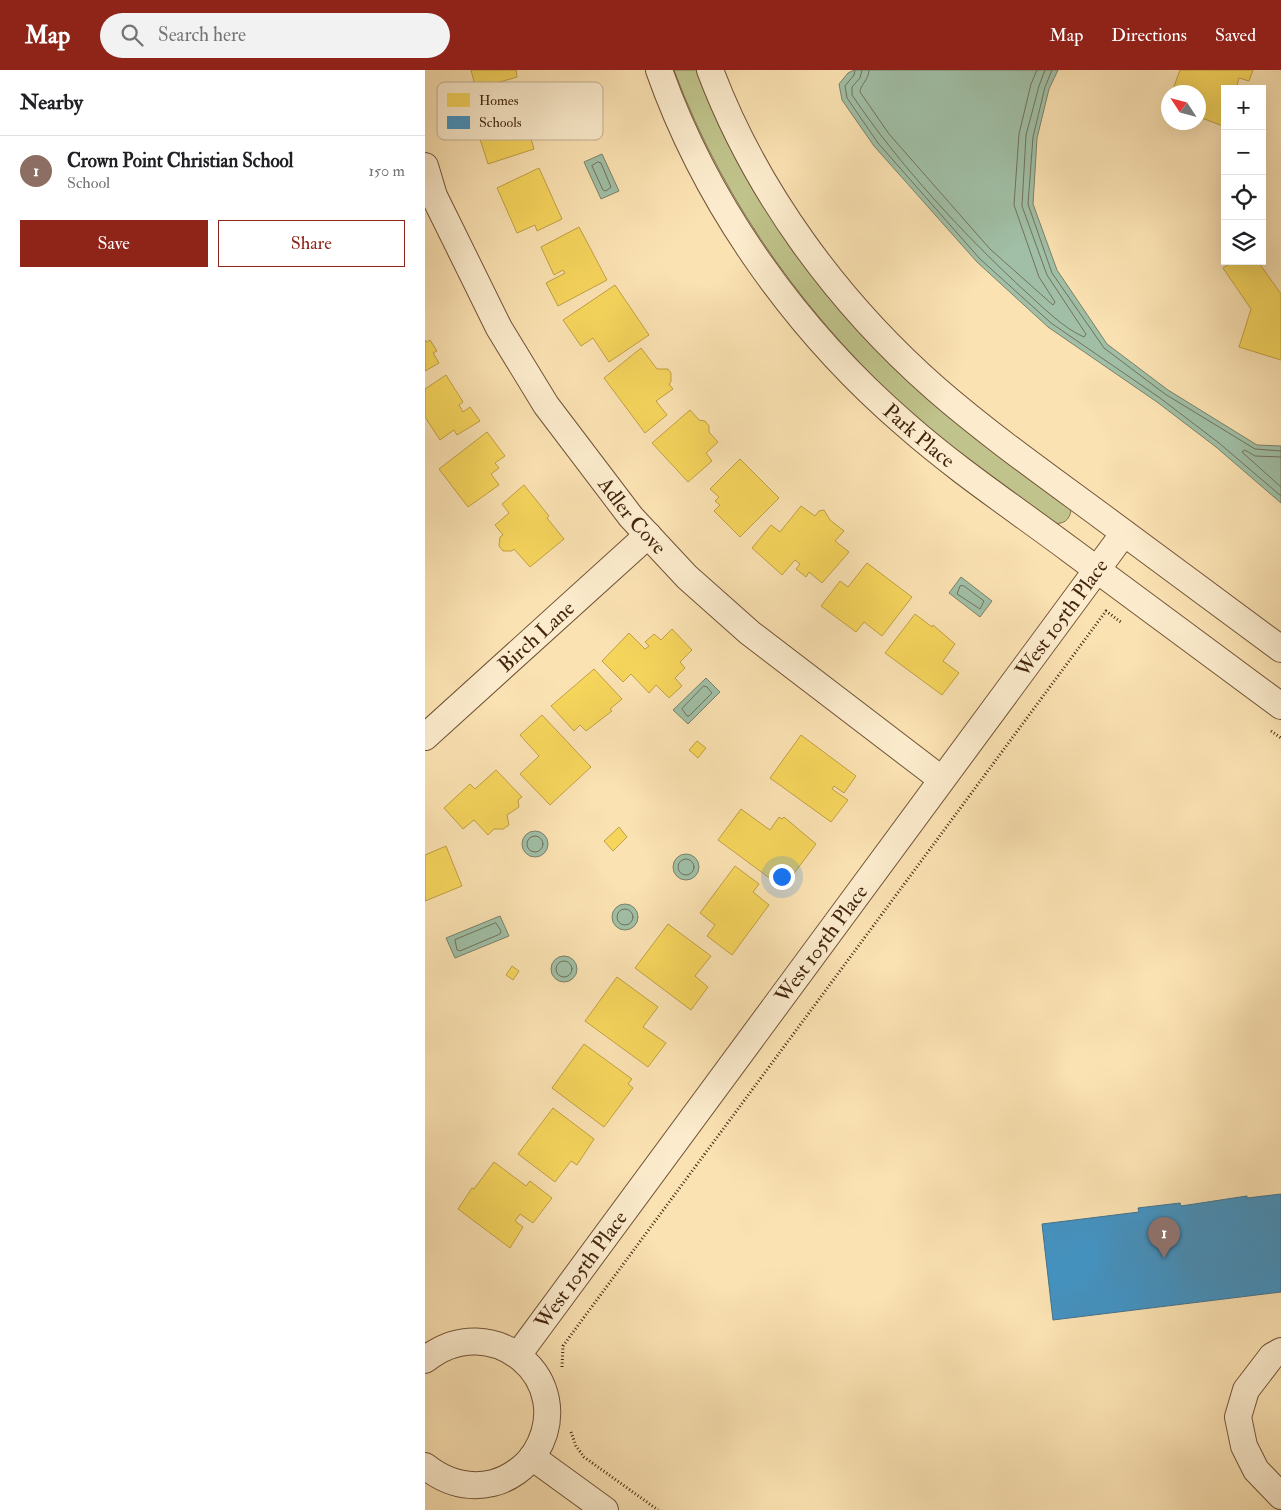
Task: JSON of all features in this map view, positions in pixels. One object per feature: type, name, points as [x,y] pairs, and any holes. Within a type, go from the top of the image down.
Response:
[{"type":"street","name":"Park Place","points":[[659,70],[669,97],[700,163],[732,220],[774,283],[827,348],[881,403],[933,448],[1281,706]]},
{"type":"street","points":[[710,70],[742,141],[772,195],[813,255],[862,316],[913,368],[962,411],[1281,649]]},
{"type":"street","name":"Adler Cove","points":[[425,166],[434,196],[495,320],[548,408],[631,517],[707,596],[749,633],[941,779]]},
{"type":"street","name":"West 105th Place","points":[[518,1355],[1124,533]]},
{"type":"street","name":"Birch Lane","points":[[425,737],[648,535]]},
{"type":"street","points":[[425,1360],[443,1348],[459,1342],[476,1340],[498,1344],[518,1355],[537,1376],[546,1402],[546,1425],[532,1457],[516,1472],[485,1485],[451,1482],[427,1473]]},
{"type":"street","points":[[1281,1351],[1272,1356],[1246,1390],[1239,1417],[1245,1446],[1256,1470],[1281,1496]]},
{"type":"street","points":[[532,1457],[605,1510]]},
{"type":"path","points":[[563,1370],[561,1362],[563,1346],[1106,611],[1130,629]]},
{"type":"path","points":[[1265,727],[1281,738]]},
{"type":"path","points":[[571,1424],[571,1432],[576,1446],[584,1457],[658,1510]]},
{"type":"shaded area","points":[[674,70],[700,70],[798,252],[1071,510],[1069,517],[1065,521],[1053,523],[953,449],[921,422],[881,385],[808,304],[746,216],[719,169],[695,120]]},
{"type":"water","points":[[854,70],[1058,70],[1049,89],[1037,138],[1033,204],[1057,270],[1107,344],[1168,390],[1257,445],[1281,446],[1281,503],[1216,447],[1157,402],[1048,327],[977,262],[874,146],[842,100],[839,84],[848,73]]},
{"type":"water","points":[[602,154],[619,191],[601,199],[584,162]]},
{"type":"water","points":[[961,577],[992,601],[980,617],[949,593]]},
{"type":"water","points":[[706,678],[720,692],[688,724],[673,710]]},
{"type":"water","points":[[535,831],[544,835],[548,844],[544,853],[535,857],[526,853],[522,844],[526,835]]},
{"type":"water","points":[[686,854],[695,858],[699,867],[695,876],[686,880],[677,876],[673,867],[677,858]]},
{"type":"water","points":[[625,904],[634,908],[638,917],[634,926],[625,930],[616,926],[612,917],[616,908]]},
{"type":"water","points":[[500,916],[509,936],[455,958],[446,938]]},
{"type":"water","points":[[564,956],[573,960],[577,969],[573,978],[564,982],[555,978],[551,969],[555,960]]},
{"type":"building: Homes","points":[[471,70],[516,70],[517,77],[500,82],[474,82]]},
{"type":"building: Homes","points":[[1180,70],[1253,70],[1249,81],[1239,78],[1237,85],[1221,85],[1221,125],[1206,120],[1206,85],[1175,85]]},
{"type":"building: Homes","points":[[480,140],[531,140],[534,149],[488,164]]},
{"type":"building: Homes","points":[[539,168],[562,219],[537,231],[535,225],[517,233],[497,188]]},
{"type":"building: Homes","points":[[579,227],[607,280],[558,306],[546,283],[565,273],[563,270],[554,275],[541,247]]},
{"type":"building: Homes","points":[[1228,265],[1260,265],[1281,294],[1281,360],[1239,347],[1251,309],[1223,268]]},
{"type":"building: Homes","points":[[615,285],[649,335],[609,362],[593,338],[581,346],[563,320]]},
{"type":"building: Homes","points":[[425,340],[427,342],[430,340],[437,351],[433,353],[439,363],[425,371]]},
{"type":"building: Homes","points":[[641,348],[657,369],[668,369],[671,373],[671,382],[669,384],[673,389],[656,401],[667,415],[645,433],[604,378]]},
{"type":"building: Homes","points":[[446,375],[463,402],[459,405],[463,412],[470,407],[480,421],[457,435],[454,430],[440,440],[425,417],[425,389]]},
{"type":"building: Homes","points":[[690,410],[699,420],[705,421],[709,426],[709,432],[718,442],[706,453],[712,461],[688,482],[652,443]]},
{"type":"building: Homes","points":[[487,432],[505,456],[495,463],[499,468],[491,474],[499,485],[468,507],[439,469]]},
{"type":"building: Homes","points":[[740,459],[779,498],[740,537],[714,511],[720,505],[715,501],[719,497],[710,489]]},
{"type":"building: Homes","points":[[524,485],[549,516],[547,518],[564,539],[530,567],[514,549],[512,551],[503,551],[499,546],[500,537],[503,535],[495,525],[509,513],[502,504]]},
{"type":"building: Homes","points":[[801,506],[815,516],[819,511],[824,510],[830,520],[844,531],[835,541],[849,552],[822,583],[809,572],[806,577],[796,569],[800,564],[795,560],[782,575],[752,548],[771,525],[780,532]]},
{"type":"building: Homes","points":[[867,563],[912,597],[882,636],[864,622],[856,632],[821,606],[840,581],[848,587]]},
{"type":"building: Homes","points":[[915,614],[932,627],[933,625],[955,644],[943,661],[959,673],[942,695],[885,653]]},
{"type":"building: Homes","points":[[672,629],[692,650],[680,662],[685,668],[675,678],[682,686],[669,698],[656,685],[649,693],[631,674],[623,682],[602,661],[629,633],[645,649],[649,646],[645,642],[654,634],[661,640]]},
{"type":"building: Homes","points":[[594,669],[622,699],[610,709],[612,711],[586,731],[580,725],[574,731],[551,706]]},
{"type":"building: Homes","points":[[542,715],[591,767],[550,805],[520,774],[539,756],[520,735]]},
{"type":"building: Homes","points":[[801,735],[856,776],[844,793],[834,786],[832,789],[848,800],[831,822],[770,778]]},
{"type":"building: Homes","points":[[697,741],[706,748],[698,758],[689,750]]},
{"type":"building: Homes","points":[[496,770],[522,797],[518,800],[519,807],[507,815],[509,825],[503,829],[494,829],[488,835],[474,820],[463,829],[444,808],[470,784],[475,789]]},
{"type":"building: Homes","points":[[741,809],[770,830],[779,817],[782,819],[784,817],[816,844],[783,888],[718,840]]},
{"type":"building: Homes","points":[[619,827],[627,837],[613,851],[604,841]]},
{"type":"building: Homes","points":[[446,846],[462,886],[425,901],[425,855]]},
{"type":"building: Homes","points":[[735,866],[759,884],[753,892],[769,905],[732,955],[707,936],[715,925],[700,913]]},
{"type":"building: Homes","points":[[668,924],[711,956],[695,976],[708,987],[691,1010],[635,968]]},
{"type":"building: Homes","points":[[512,966],[519,971],[513,980],[506,975]]},
{"type":"building: Homes","points":[[617,977],[658,1007],[643,1027],[666,1043],[648,1067],[585,1021]]},
{"type":"building: Homes","points":[[584,1044],[632,1079],[628,1084],[633,1088],[604,1127],[552,1088]]},
{"type":"building: Homes","points":[[553,1108],[594,1139],[577,1165],[571,1161],[555,1182],[518,1154]]},
{"type":"building: Homes","points":[[494,1162],[526,1186],[530,1181],[552,1198],[533,1223],[520,1214],[515,1221],[523,1227],[510,1248],[458,1209],[472,1188],[474,1189]]},
{"type":"building: Schools","points":[[1281,1194],[1281,1292],[1053,1320],[1042,1224],[1139,1212],[1138,1208],[1180,1203],[1181,1206],[1247,1196],[1247,1198]]},
{"type":"place","name":"Crown Point Christian School","points":[[1164,1258]]}]
